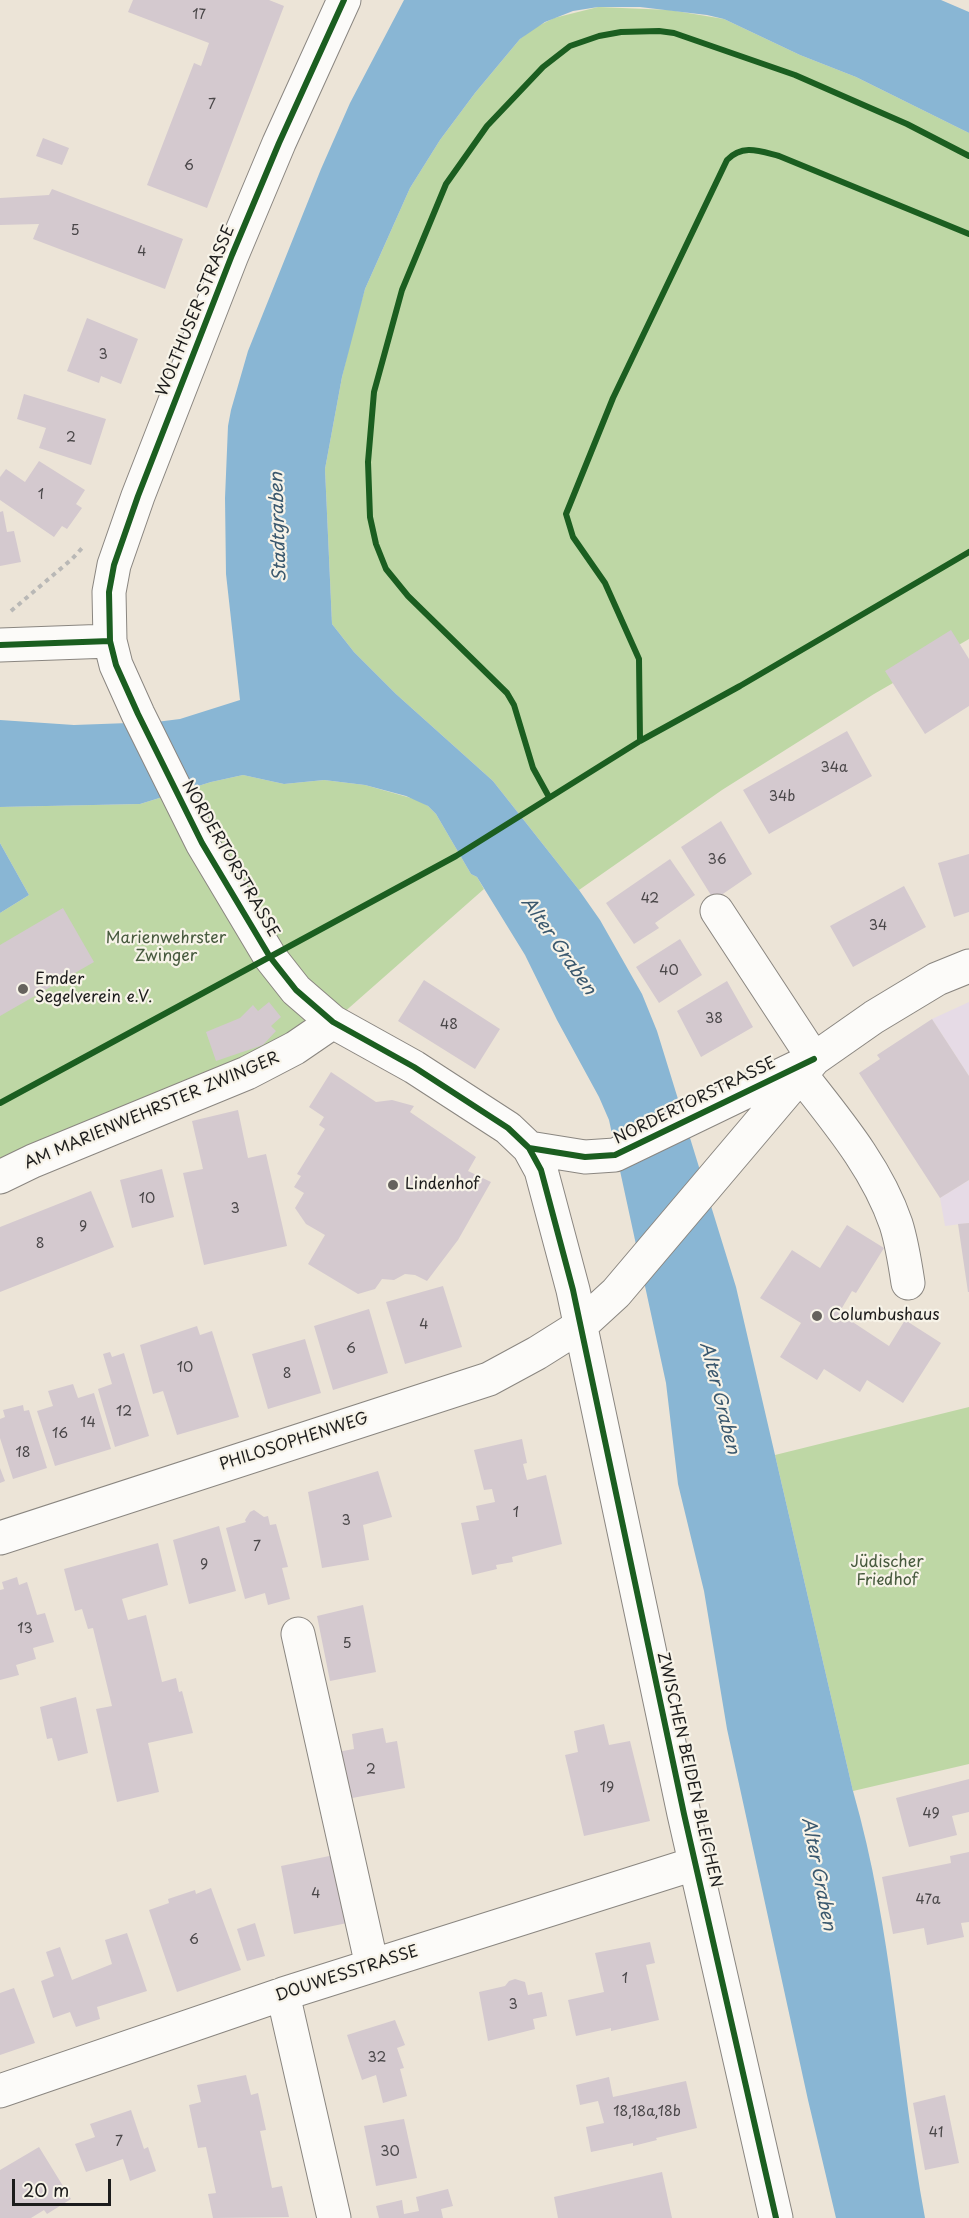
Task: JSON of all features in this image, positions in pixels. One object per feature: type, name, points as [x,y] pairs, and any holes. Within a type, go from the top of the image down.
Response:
[{"type":"street","name":"WOLTHUSER STRASSE","points":[[110,641],[108,614],[112,574],[138,496],[232,255],[339,1]]},
{"type":"street","points":[[0,645],[110,641]]},
{"type":"street","name":"NORDERTORSTRASSE","points":[[110,641],[116,665],[180,802],[222,878],[270,957],[296,990],[333,1022],[414,1066],[508,1128],[530,1148],[541,1170],[549,1196],[580,1326]]},
{"type":"street","points":[[717,911],[888,1205],[904,1254],[908,1283]]},
{"type":"street","name":"NORDERTORSTRASSE","points":[[530,1148],[585,1157],[615,1155],[702,1112],[807,1067],[901,1001],[937,979],[969,966]]},
{"type":"street","name":"AM MARIENWEHRSTER ZWINGER","points":[[0,1177],[54,1152],[248,1073],[295,1048],[333,1022]]},
{"type":"street","name":"NORDERTORSTRASSE","points":[[580,1326],[616,1293],[807,1067]]},
{"type":"street","name":"PHILOSOPHENWEG","points":[[0,1538],[489,1379],[580,1326]]},
{"type":"street","name":"ZWISCHEN BEIDEN BLEICHEN","points":[[580,1326],[655,1680],[776,2218]]},
{"type":"street","points":[[298,1634],[372,1966]]},
{"type":"street","name":"DOUWESSTRASSE","points":[[0,2091],[283,1994],[697,1863]]},
{"type":"street","points":[[283,1994],[334,2218]]},
{"type":"path","points":[[9,612],[72,559],[88,542]]},
{"type":"shaded area","points":[[969,1002],[969,1076],[932,1019]]},
{"type":"shaded area","points":[[969,1180],[969,1223],[945,1226],[940,1198]]},
{"type":"green space","points":[[598,7],[670,10],[724,19],[800,55],[856,77],[969,133],[969,639],[874,694],[722,790],[579,890],[493,781],[396,694],[354,652],[332,624],[325,469],[355,322],[365,289],[410,188],[440,140],[520,39],[532,29],[554,18]]},
{"type":"green space","name":"Marienwehrster Zwinger","points":[[243,775],[284,784],[324,780],[365,785],[418,800],[436,814],[471,874],[477,877],[484,889],[333,1022],[0,1177],[0,913],[29,895],[0,843],[0,807],[140,804],[211,782]]},
{"type":"green space","name":"Jüdischer Friedhof","points":[[969,1407],[969,1764],[853,1791],[775,1455]]},
{"type":"water","points":[[404,0],[941,0],[969,12],[969,133],[856,77],[800,55],[724,19],[707,15],[640,7],[598,7],[573,11],[545,22],[520,39],[440,140],[410,188],[365,289],[342,377],[325,469],[332,624],[354,652],[396,694],[493,781],[600,920],[642,994],[657,1031],[736,1287],[867,1843],[887,1950],[925,2218],[836,2218],[727,1729],[704,1591],[678,1484],[666,1383],[609,1120],[525,955],[477,877],[471,874],[436,814],[428,806],[406,796],[365,785],[324,780],[284,784],[243,775],[211,782],[140,804],[0,807],[0,720],[74,725],[156,722],[180,719],[240,700],[226,574],[225,498],[228,426],[231,410],[248,351],[321,169],[350,103]]},
{"type":"water","points":[[0,843],[29,895],[0,913]]},
{"type":"building","points":[[133,0],[269,0],[284,6],[207,208],[147,185],[194,63],[201,66],[209,43],[128,12]]},
{"type":"building","points":[[43,138],[69,148],[62,165],[36,156]]},
{"type":"building","points":[[52,189],[183,239],[165,289],[33,239],[39,224],[0,225],[0,198],[49,195]]},
{"type":"building","points":[[87,318],[138,339],[121,384],[101,376],[99,383],[67,371]]},
{"type":"building","points":[[24,394],[106,419],[91,465],[39,448],[46,428],[17,419]]},
{"type":"building","points":[[39,461],[85,490],[76,504],[82,508],[67,529],[62,526],[54,537],[0,500],[0,477],[6,469],[25,482]]},
{"type":"building","points":[[3,511],[7,532],[14,531],[21,562],[0,566],[0,512]]},
{"type":"building","points":[[951,630],[969,659],[969,706],[925,734],[885,671]]},
{"type":"building","points":[[847,731],[872,776],[769,834],[743,790]]},
{"type":"building","points":[[721,821],[752,874],[714,900],[681,847]]},
{"type":"building","points":[[969,854],[969,912],[954,917],[938,863]]},
{"type":"building","points":[[670,859],[695,895],[655,923],[659,928],[634,944],[606,903]]},
{"type":"building","points":[[904,886],[926,927],[853,967],[830,926]]},
{"type":"building","name":"Emder Segelverein e.V.","points":[[63,908],[94,962],[0,1016],[0,945]]},
{"type":"building","points":[[680,939],[702,975],[659,1003],[636,967]]},
{"type":"building","points":[[424,980],[500,1029],[475,1069],[398,1021]]},
{"type":"building","points":[[727,981],[753,1027],[701,1057],[677,1011]]},
{"type":"building","points":[[269,1002],[281,1017],[271,1026],[276,1031],[263,1045],[216,1061],[206,1032],[240,1018],[253,1005],[258,1011]]},
{"type":"building","points":[[932,1019],[969,1076],[969,1180],[940,1198],[859,1073],[880,1059],[877,1055]]},
{"type":"building","name":"Lindenhof","points":[[331,1072],[376,1102],[392,1100],[414,1106],[410,1112],[476,1157],[468,1171],[491,1182],[458,1240],[427,1281],[415,1275],[405,1274],[394,1280],[382,1279],[375,1289],[358,1294],[308,1264],[325,1235],[306,1224],[295,1208],[304,1193],[294,1187],[301,1176],[297,1174],[325,1129],[319,1125],[324,1117],[309,1107]]},
{"type":"building","points":[[238,1110],[248,1158],[266,1154],[287,1246],[204,1265],[183,1173],[203,1169],[192,1121]]},
{"type":"building","points":[[162,1169],[174,1217],[132,1228],[120,1180]]},
{"type":"building","points":[[91,1191],[114,1247],[0,1292],[0,1227]]},
{"type":"building","points":[[969,1223],[969,1292],[968,1292],[958,1224]]},
{"type":"building","name":"Columbushaus","points":[[847,1225],[884,1248],[856,1293],[852,1291],[839,1313],[889,1346],[905,1320],[941,1343],[903,1403],[867,1380],[860,1392],[824,1369],[817,1380],[780,1357],[801,1323],[760,1298],[792,1250],[820,1268]]},
{"type":"building","points":[[443,1286],[462,1347],[405,1364],[386,1302]]},
{"type":"building","points":[[369,1309],[388,1373],[333,1390],[314,1326]]},
{"type":"building","points":[[197,1326],[200,1335],[212,1331],[239,1417],[177,1435],[163,1391],[153,1394],[140,1345]]},
{"type":"building","points":[[305,1339],[321,1393],[268,1409],[252,1354]]},
{"type":"building","points":[[110,1352],[112,1357],[124,1353],[149,1436],[115,1447],[98,1389],[112,1384],[103,1354]]},
{"type":"building","points":[[73,1384],[78,1398],[94,1393],[111,1449],[55,1466],[37,1411],[53,1406],[48,1391]]},
{"type":"building","points":[[23,1405],[24,1411],[29,1410],[47,1468],[13,1479],[0,1438],[0,1419],[5,1417],[3,1410]]},
{"type":"building","points":[[522,1439],[527,1463],[523,1464],[527,1480],[546,1475],[562,1544],[512,1557],[513,1562],[496,1565],[497,1569],[472,1575],[461,1523],[479,1520],[476,1506],[495,1502],[492,1489],[484,1490],[474,1450]]},
{"type":"building","points":[[0,1468],[5,1481],[0,1483]]},
{"type":"building","points":[[378,1471],[392,1517],[363,1525],[369,1560],[322,1568],[308,1492]]},
{"type":"building","points":[[254,1510],[264,1517],[268,1516],[270,1525],[276,1524],[288,1567],[282,1568],[290,1599],[268,1605],[265,1593],[245,1599],[226,1528],[246,1522],[250,1512]]},
{"type":"building","points":[[219,1526],[236,1591],[189,1604],[173,1540]]},
{"type":"building","points":[[158,1543],[168,1585],[122,1599],[128,1620],[146,1615],[162,1682],[176,1678],[179,1692],[182,1691],[193,1733],[148,1743],[159,1792],[117,1802],[96,1709],[112,1706],[93,1628],[88,1629],[82,1609],[75,1611],[64,1569]]},
{"type":"building","points":[[17,1577],[19,1585],[27,1582],[37,1615],[45,1613],[54,1642],[33,1648],[36,1659],[16,1665],[19,1675],[0,1680],[0,1590],[4,1589],[2,1582]]},
{"type":"building","points":[[363,1605],[376,1672],[330,1681],[317,1616]]},
{"type":"building","points":[[76,1697],[88,1753],[58,1761],[52,1738],[47,1739],[40,1707]]},
{"type":"building","points":[[604,1724],[609,1745],[630,1741],[650,1821],[584,1836],[565,1755],[578,1752],[574,1731]]},
{"type":"building","points":[[383,1728],[386,1743],[397,1741],[405,1788],[347,1799],[337,1752],[354,1749],[352,1734]]},
{"type":"building","points":[[969,1779],[969,1812],[952,1816],[957,1835],[909,1847],[896,1798]]},
{"type":"building","points":[[969,1852],[969,1922],[961,1923],[964,1937],[927,1945],[924,1928],[893,1934],[882,1877],[951,1863],[950,1856]]},
{"type":"building","points":[[339,1854],[352,1922],[294,1934],[281,1866]]},
{"type":"building","points":[[211,1888],[241,1970],[177,1992],[149,1910],[169,1903],[168,1899],[195,1890],[196,1894]]},
{"type":"building","points":[[255,1923],[265,1956],[247,1961],[237,1929]]},
{"type":"building","points":[[127,1933],[147,1991],[97,2007],[100,2019],[76,2027],[70,2012],[53,2018],[41,1981],[54,1976],[46,1952],[60,1947],[72,1980],[112,1964],[105,1940]]},
{"type":"building","points":[[650,1942],[655,1963],[646,1965],[659,2020],[576,2036],[568,2000],[604,1992],[595,1953]]},
{"type":"building","points":[[515,1979],[525,1982],[528,1995],[542,1992],[547,2016],[533,2019],[535,2029],[488,2041],[479,1992],[505,1986],[509,1981]]},
{"type":"building","points":[[14,1988],[35,2043],[0,2055],[0,1993]]},
{"type":"building","points":[[395,2020],[405,2045],[397,2048],[404,2068],[400,2069],[407,2096],[383,2103],[376,2075],[362,2080],[347,2035]]},
{"type":"building","points":[[246,2075],[251,2095],[258,2093],[266,2130],[260,2131],[272,2188],[282,2186],[289,2217],[213,2218],[208,2194],[216,2193],[206,2147],[198,2148],[189,2105],[201,2102],[197,2085]]},
{"type":"building","points":[[609,2077],[613,2097],[686,2081],[697,2128],[633,2146],[633,2143],[591,2152],[586,2127],[604,2123],[598,2101],[580,2105],[576,2085]]},
{"type":"building","points":[[945,2095],[959,2163],[925,2170],[913,2103]]},
{"type":"building","points":[[131,2110],[144,2149],[148,2147],[156,2171],[130,2181],[123,2159],[86,2172],[75,2144],[95,2137],[90,2124]]},
{"type":"building","points":[[404,2119],[417,2178],[376,2186],[364,2126]]},
{"type":"building","points":[[39,2147],[71,2199],[47,2214],[44,2210],[31,2218],[0,2218],[0,2170]]},
{"type":"building","points":[[662,2172],[672,2218],[558,2218],[554,2197]]},
{"type":"building","points":[[448,2189],[453,2206],[441,2209],[443,2218],[379,2218],[376,2206],[402,2200],[404,2214],[419,2211],[416,2197]]},
{"type":"cycle path","points":[[344,0],[279,143],[232,255],[138,496],[114,565],[109,592],[110,641],[116,665],[138,714],[202,843],[270,957],[296,990],[333,1022],[414,1067],[508,1128],[529,1148],[541,1170],[573,1290],[684,1814],[776,2218]]},
{"type":"cycle path","points":[[549,797],[533,768],[514,705],[507,693],[408,596],[386,569],[376,544],[370,517],[368,462],[374,392],[402,290],[446,184],[487,126],[543,67],[570,46],[599,36],[621,32],[674,33],[795,75],[907,124],[969,156]]},
{"type":"cycle path","points":[[640,741],[639,659],[605,583],[573,537],[566,514],[613,398],[727,160],[745,150],[779,156],[969,234]]},
{"type":"cycle path","points":[[0,1103],[456,856],[640,741],[740,686],[969,552]]},
{"type":"cycle path","points":[[0,645],[110,641]]},
{"type":"cycle path","points":[[529,1148],[585,1157],[615,1155],[814,1059]]},
{"type":"place","name":"Emder Segelverein e.V.","points":[[23,989]]},
{"type":"place","name":"Lindenhof","points":[[393,1185]]},
{"type":"place","name":"Columbushaus","points":[[817,1316]]},
{"type":"water label","name":"Stadtgraben","points":[[279,527]]},
{"type":"water label","name":"Alter Graben","points":[[558,946]]},
{"type":"water label","name":"Alter Graben","points":[[719,1398]]},
{"type":"water label","name":"Alter Graben","points":[[818,1874]]}]
